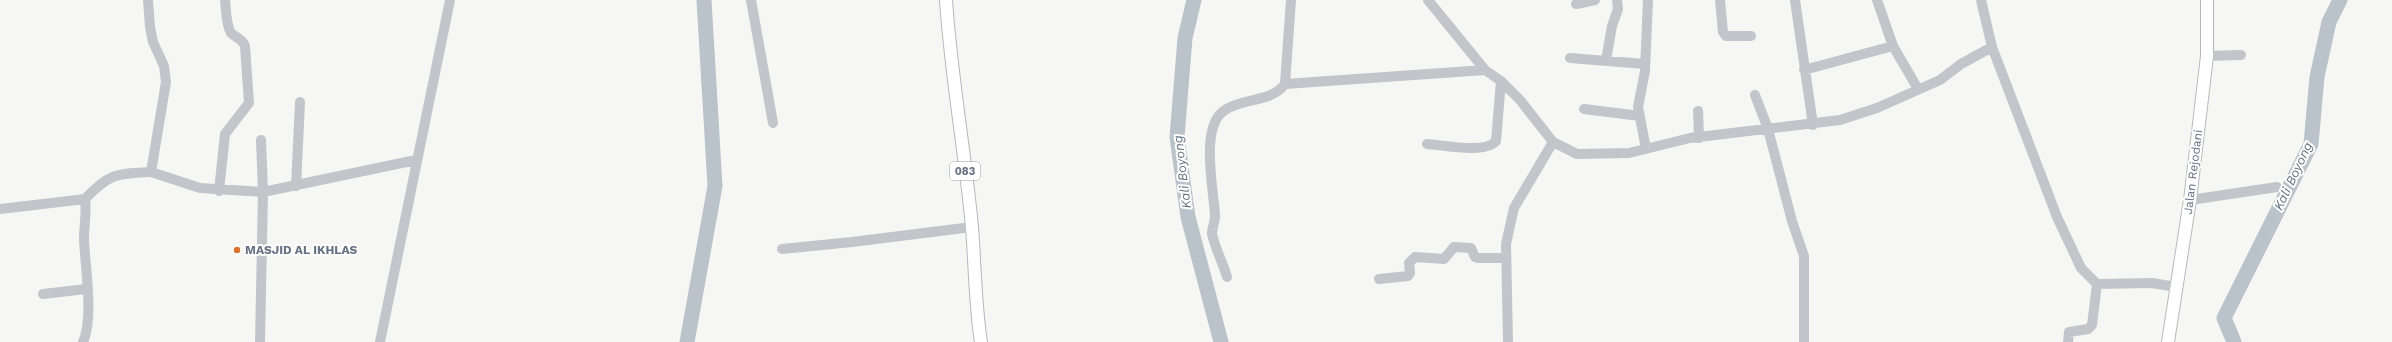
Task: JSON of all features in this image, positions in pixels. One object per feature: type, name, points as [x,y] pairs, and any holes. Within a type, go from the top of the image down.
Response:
[{"type":"main road","name":"083","points":[[946,0],[948,40],[972,227],[976,309],[981,342]]},
{"type":"main road","name":"Jalan Rejodani","points":[[2168,342],[2190,200],[2207,56],[2207,0]]},
{"type":"street","points":[[148,0],[150,27],[153,42],[164,66],[166,82],[150,172]]},
{"type":"street","points":[[219,191],[225,134],[249,103],[245,46],[241,39],[233,35],[229,29],[225,0]]},
{"type":"street","points":[[380,342],[416,160],[450,0]]},
{"type":"street","points":[[751,0],[773,123]]},
{"type":"street","points":[[1227,277],[1212,233],[1215,216],[1209,167],[1216,118],[1224,110],[1235,105],[1279,92],[1285,84],[1291,0]]},
{"type":"street","points":[[1428,0],[1485,70],[1501,82],[1520,100],[1553,142],[1577,154],[1629,153],[1699,138],[1813,125],[1840,120],[1940,80],[1960,64],[1992,47]]},
{"type":"street","points":[[1576,4],[1595,0]]},
{"type":"street","points":[[1606,60],[1612,26],[1618,9],[1617,0]]},
{"type":"street","points":[[1646,149],[1638,108],[1645,64],[1648,0]]},
{"type":"street","points":[[1720,0],[1723,32],[1726,36],[1751,36]]},
{"type":"street","points":[[1795,0],[1813,125]]},
{"type":"street","points":[[1877,0],[1893,46],[1918,89]]},
{"type":"street","points":[[1980,0],[1992,47],[2057,217],[2081,268],[2097,284],[2152,283],[2176,287]]},
{"type":"street","points":[[1804,70],[1893,46]]},
{"type":"street","points":[[2207,56],[2241,56]]},
{"type":"street","points":[[1570,58],[1645,64]]},
{"type":"street","points":[[1285,84],[1485,70]]},
{"type":"street","points":[[1427,144],[1483,148],[1492,146],[1496,141],[1501,82]]},
{"type":"street","points":[[1755,94],[1768,129],[1792,220],[1804,256],[1804,342]]},
{"type":"street","points":[[296,186],[300,102]]},
{"type":"street","points":[[1584,109],[1640,116]]},
{"type":"street","points":[[1698,110],[1699,138]]},
{"type":"street","points":[[260,342],[263,192],[261,140]]},
{"type":"street","points":[[1508,342],[1506,244],[1514,208],[1553,142]]},
{"type":"street","points":[[0,209],[85,199],[100,184],[111,176],[150,172],[200,188],[219,191],[263,192],[296,186],[356,171],[416,160]]},
{"type":"street","points":[[2190,200],[2277,187]]},
{"type":"street","points":[[83,342],[87,322],[85,199]]},
{"type":"street","points":[[782,248],[852,242],[972,227]]},
{"type":"street","points":[[1379,279],[1408,276],[1410,273],[1409,263],[1415,257],[1444,259],[1454,247],[1471,248],[1474,257],[1478,258],[1506,258]]},
{"type":"street","points":[[2068,342],[2069,332],[2088,329],[2092,325],[2097,284]]},
{"type":"street","points":[[43,294],[86,289]]},
{"type":"waterway","points":[[687,342],[715,186],[704,0]]},
{"type":"waterway","name":"Kali Boyong","points":[[1194,0],[1185,38],[1177,137],[1188,217],[1221,342]]},
{"type":"waterway","name":"Kali Boyong","points":[[2234,342],[2224,318],[2311,144],[2317,77],[2329,22],[2340,0]]},
{"type":"place","name":"MASJID AL IKHLAS","points":[[237,250]]}]
